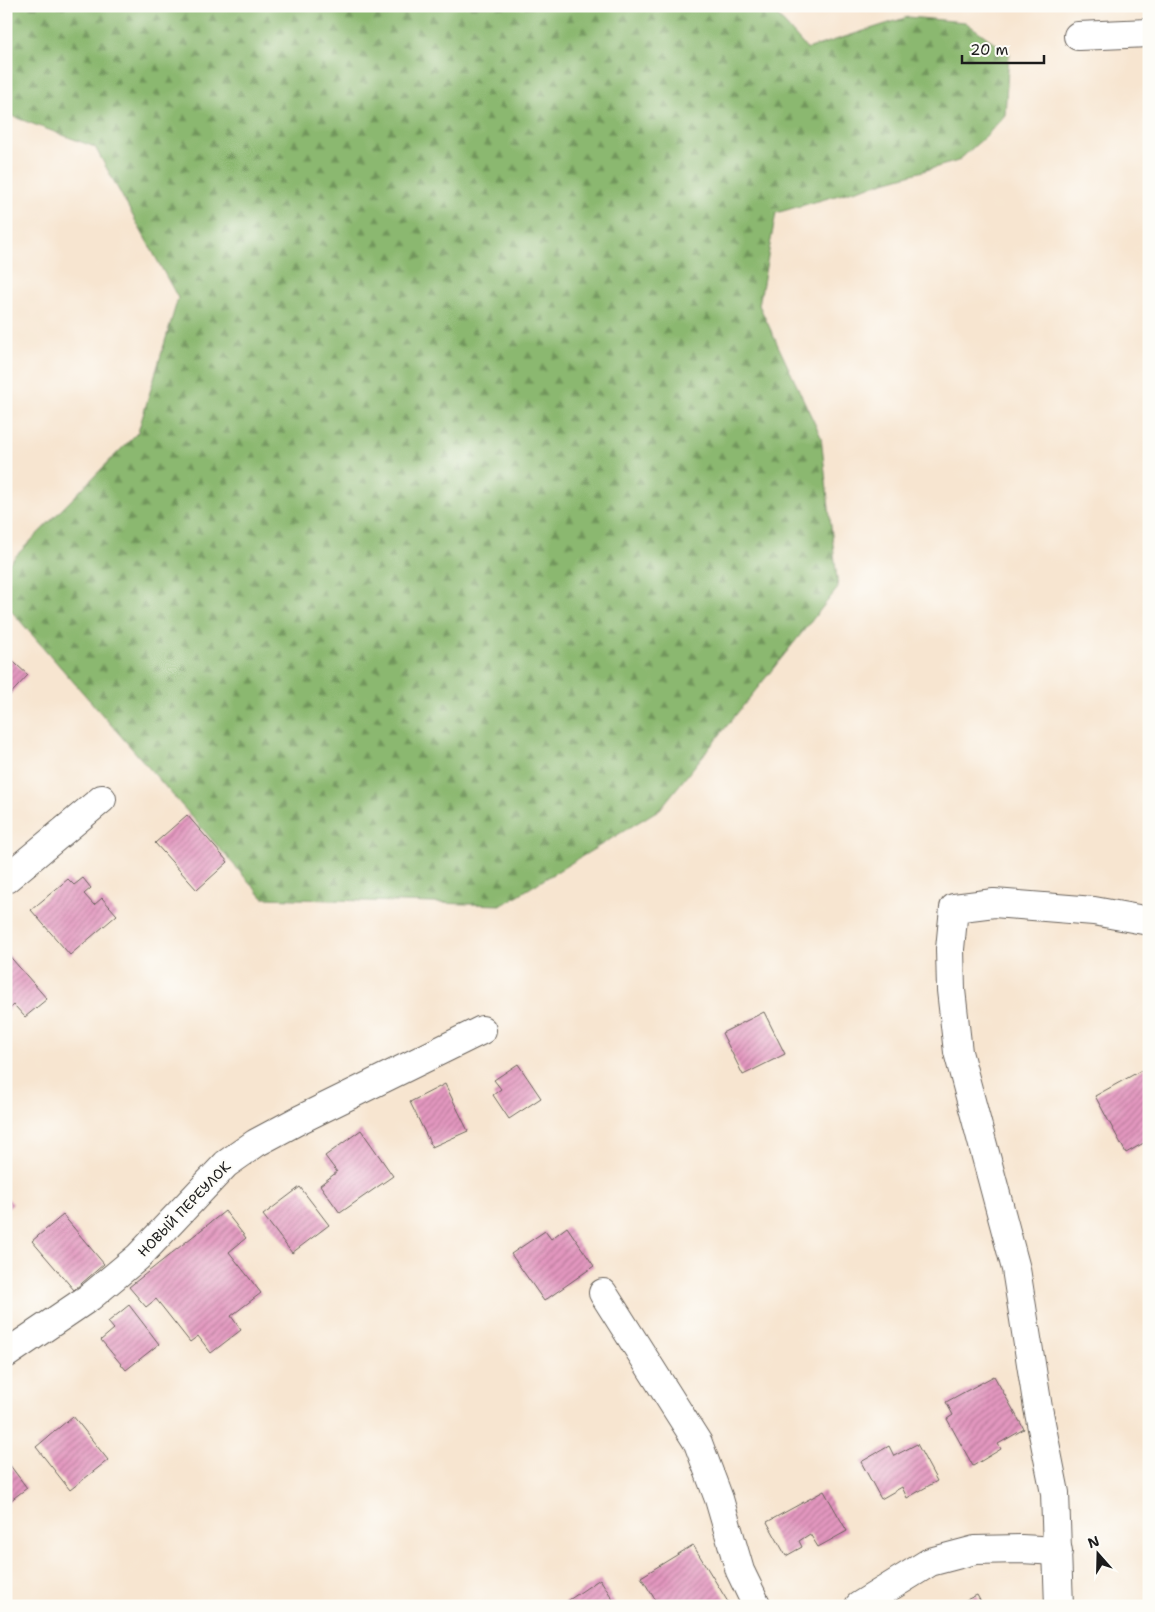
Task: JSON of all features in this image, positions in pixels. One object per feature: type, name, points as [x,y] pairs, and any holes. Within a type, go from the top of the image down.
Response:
[{"type":"street","points":[[1078,36],[1149,33]]},
{"type":"street","points":[[6,879],[102,799]]},
{"type":"street","points":[[1059,1606],[1055,1493],[1038,1408],[1016,1269],[958,1052],[951,990],[950,949],[954,908],[994,903],[1094,911],[1149,921]]},
{"type":"street","name":"НОВЫЙ ПЕРЕУЛОК","points":[[6,1354],[90,1297],[138,1257],[226,1164],[256,1143],[482,1030]]},
{"type":"street","points":[[602,1293],[698,1443],[720,1499],[740,1571],[757,1606]]},
{"type":"street","points":[[860,1606],[930,1562],[975,1550],[1021,1548],[1058,1551]]},
{"type":"green space","points":[[6,6],[769,6],[807,49],[908,17],[965,22],[1009,53],[1005,115],[987,135],[958,161],[776,213],[759,305],[821,437],[838,588],[660,809],[502,905],[263,898],[6,605],[6,566],[138,432],[178,298],[95,147],[6,114]]},
{"type":"building","points":[[6,655],[28,675],[6,699]]},
{"type":"building","points":[[187,815],[228,862],[197,890],[155,843]]},
{"type":"building","points":[[83,878],[91,888],[84,894],[94,905],[102,898],[117,915],[70,955],[31,910],[68,879],[74,885]]},
{"type":"building","points":[[6,952],[47,999],[25,1017],[14,1005],[6,1012]]},
{"type":"building","points":[[764,1012],[785,1054],[743,1075],[722,1033]]},
{"type":"building","points":[[518,1064],[541,1098],[509,1119],[493,1095],[501,1089],[494,1080]]},
{"type":"building","points":[[1149,1066],[1149,1140],[1126,1153],[1095,1096]]},
{"type":"building","points":[[445,1084],[468,1131],[432,1147],[410,1102]]},
{"type":"building","points":[[361,1130],[393,1176],[340,1213],[320,1185],[337,1172],[325,1156]]},
{"type":"building","points":[[300,1187],[329,1225],[292,1253],[263,1215]]},
{"type":"building","points":[[6,1196],[13,1204],[6,1210]]},
{"type":"building","points":[[225,1211],[246,1238],[229,1252],[261,1293],[231,1316],[241,1330],[211,1353],[198,1336],[190,1342],[156,1299],[146,1307],[129,1287]]},
{"type":"building","points":[[63,1215],[104,1264],[74,1290],[32,1241]]},
{"type":"building","points":[[567,1227],[594,1266],[544,1301],[511,1254],[545,1231],[551,1239]]},
{"type":"building","points":[[129,1305],[159,1344],[126,1370],[101,1340],[114,1329],[108,1322]]},
{"type":"building","points":[[994,1376],[1024,1429],[998,1444],[1001,1449],[973,1466],[947,1419],[953,1415],[946,1402]]},
{"type":"building","points":[[73,1416],[108,1460],[70,1490],[36,1447]]},
{"type":"building","points":[[917,1444],[937,1481],[907,1498],[902,1487],[881,1499],[861,1462],[889,1446],[894,1456]]},
{"type":"building","points":[[6,1460],[27,1488],[6,1504]]},
{"type":"building","points":[[824,1491],[847,1531],[818,1547],[810,1534],[799,1541],[802,1547],[786,1556],[767,1522]]},
{"type":"building","points":[[693,1545],[728,1602],[722,1606],[659,1606],[641,1577]]},
{"type":"building","points":[[600,1579],[617,1606],[560,1606]]},
{"type":"building","points":[[977,1595],[983,1606],[953,1606]]}]
